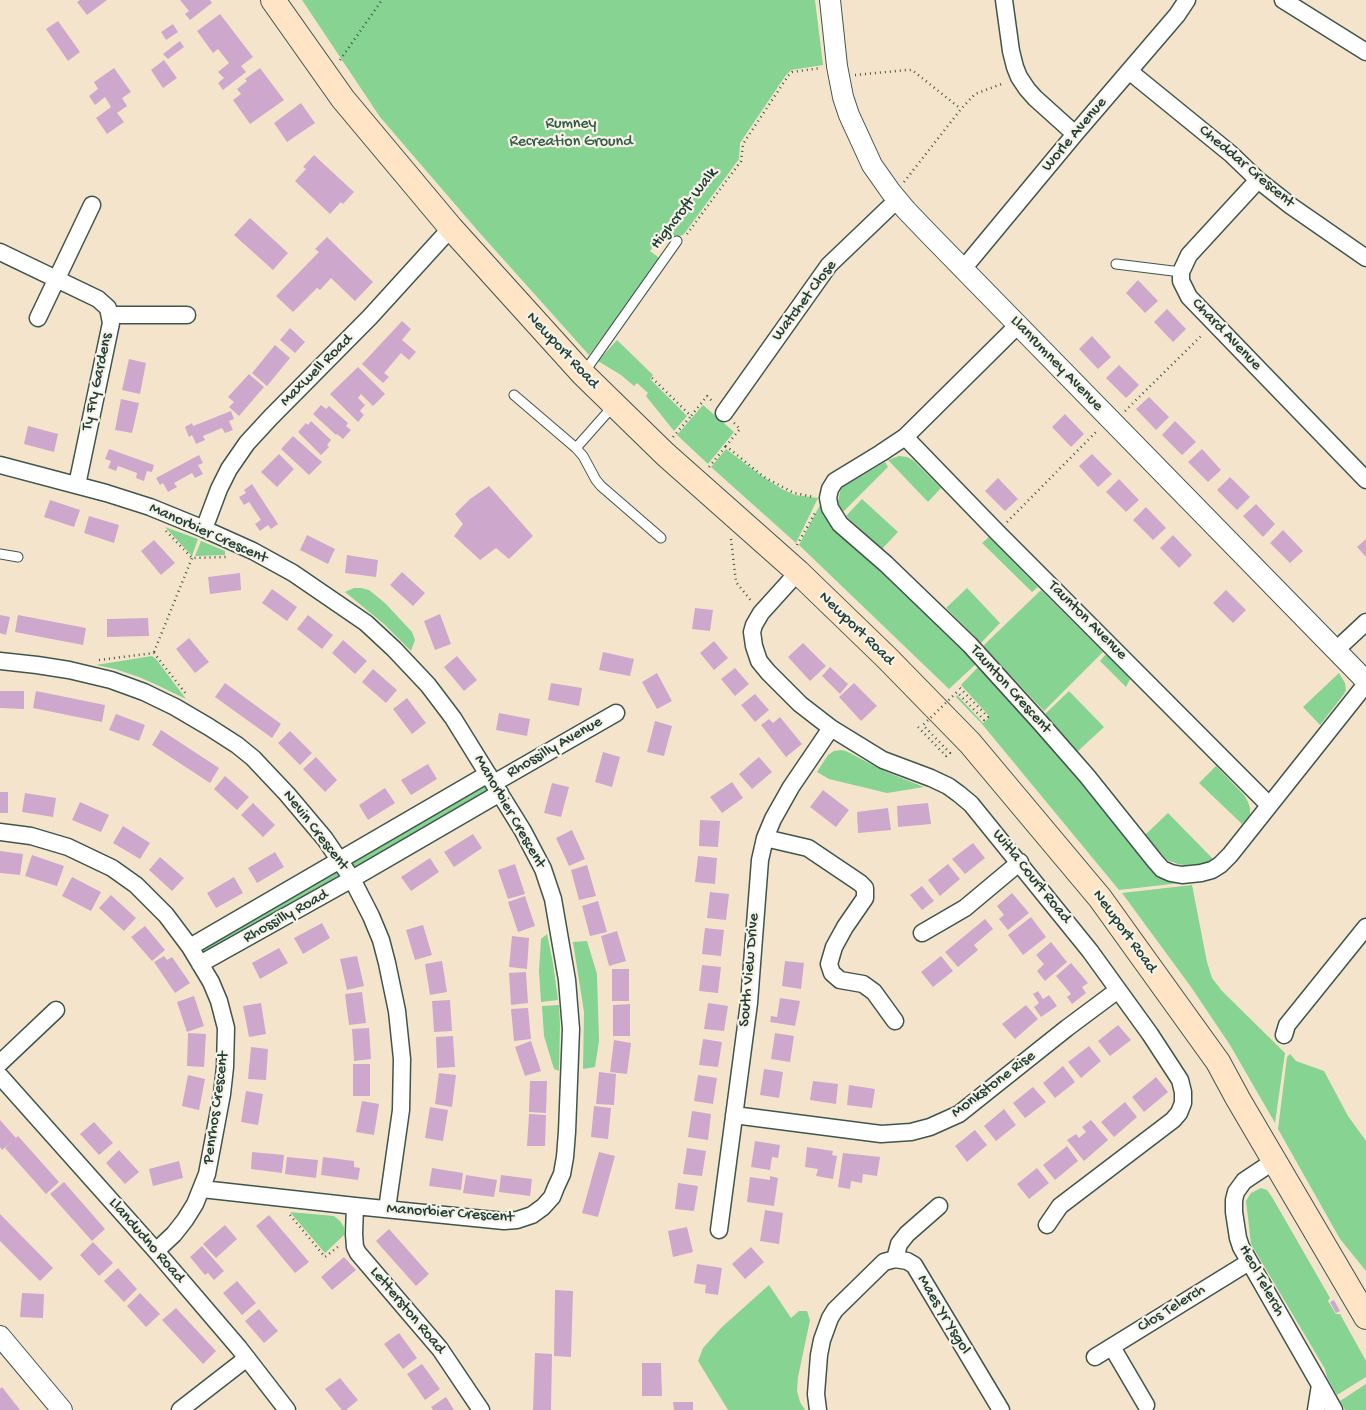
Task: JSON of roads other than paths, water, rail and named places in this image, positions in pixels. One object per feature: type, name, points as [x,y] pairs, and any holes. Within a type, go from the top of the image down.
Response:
[{"type":"main road","name":"Newport Road","points":[[273,0],[343,99],[451,228],[583,374],[665,454],[792,566],[887,658],[970,743],[1100,898],[1218,1062],[1366,1317]]},
{"type":"street","name":"Llanrumney Avenue","points":[[830,0],[838,71],[849,115],[872,164],[894,196],[1366,683]]},
{"type":"street","points":[[1004,0],[1011,51],[1019,77],[1035,98],[1075,134]]},
{"type":"street","name":"Worle Avenue","points":[[963,269],[1187,0]]},
{"type":"street","points":[[1284,0],[1366,52]]},
{"type":"street","name":"Cheddar Crescent","points":[[1129,71],[1231,154],[1258,180],[1291,206],[1366,258]]},
{"type":"street","points":[[1181,272],[1188,255],[1258,180]]},
{"type":"street","name":"Watchet Close","points":[[724,413],[829,265],[894,196]]},
{"type":"street","points":[[38,318],[92,204]]},
{"type":"street","name":"Maxwell Road","points":[[204,529],[219,489],[229,469],[247,443],[363,324],[451,228]]},
{"type":"street","name":"Ty Fry Gardens","points":[[0,252],[98,299],[108,308],[110,315],[109,332],[77,485]]},
{"type":"street","name":"Chard Avenue","points":[[1181,272],[1181,281],[1189,297],[1366,480]]},
{"type":"street","points":[[110,315],[187,316]]},
{"type":"street","points":[[905,437],[1018,325]]},
{"type":"street","name":"Taunton Crescent","points":[[905,437],[835,481],[825,498],[830,508],[840,524],[886,564],[970,645],[1087,776],[1162,869],[1182,875],[1193,875],[1212,870],[1220,865],[1230,855],[1366,683]]},
{"type":"street","name":"Taunton Avenue","points":[[905,437],[1269,805]]},
{"type":"street","name":"Manorbier Crescent","points":[[0,465],[77,485],[150,507],[204,529],[252,551],[293,573],[366,623],[394,649],[428,686],[453,718],[534,852],[553,899],[563,954],[572,1029],[567,1132],[562,1174],[552,1197],[543,1207],[532,1215],[517,1220],[492,1220],[202,1189]]},
{"type":"street","name":"Witla Court Road","points":[[792,566],[754,625],[752,632],[758,661],[800,704],[831,728],[883,760],[948,786],[972,804],[1090,951],[1150,1034],[1180,1080],[1183,1103],[1179,1113],[1173,1120],[1060,1206],[1047,1225]]},
{"type":"street","points":[[1336,650],[1366,622]]},
{"type":"street","name":"Nevin Crescent","points":[[0,662],[37,664],[111,680],[144,692],[186,713],[237,745],[263,768],[311,822],[340,860],[371,916],[381,940],[392,985],[400,1034],[402,1068],[401,1110],[387,1209]]},
{"type":"street","name":"Rhossilly Avenue","points":[[494,783],[616,713]]},
{"type":"street","name":"South View Drive","points":[[719,1230],[749,1003],[760,860],[765,838],[773,819],[791,787],[831,728]]},
{"type":"street","name":"Rhossilly Road","points":[[190,947],[340,860],[494,783]]},
{"type":"street","name":"Rhossilly Road","points":[[200,964],[352,880],[494,783]]},
{"type":"street","name":"Penrhos Crescent","points":[[0,832],[52,842],[81,853],[112,868],[136,885],[175,927],[190,947],[220,1000],[226,1028],[224,1076],[209,1168],[195,1204],[174,1234],[156,1251]]},
{"type":"street","points":[[765,838],[808,848],[860,883],[864,888],[866,898],[845,927],[834,947],[829,964],[832,972],[840,980],[863,984],[874,992],[896,1020]]},
{"type":"street","points":[[922,933],[965,908],[1020,862]]},
{"type":"street","points":[[1284,1035],[1287,1025],[1366,927]]},
{"type":"street","name":"Monkstone Rise","points":[[734,1115],[881,1134],[898,1134],[930,1127],[959,1114],[1118,990]]},
{"type":"street","points":[[0,1063],[56,1010]]},
{"type":"street","name":"Llandudno Road","points":[[0,1076],[156,1251],[247,1358],[287,1410]]},
{"type":"street","name":"Heol Telerch","points":[[1274,1161],[1244,1181],[1236,1192],[1234,1200],[1238,1238],[1249,1262],[1334,1410]]},
{"type":"street","name":"Letterston Road","points":[[355,1206],[354,1234],[358,1253],[440,1349],[481,1410]]},
{"type":"street","points":[[818,1410],[816,1394],[819,1355],[830,1318],[835,1310],[884,1262],[895,1259],[899,1244],[907,1234],[940,1206]]},
{"type":"street","name":"Maes Yr Ysgol","points":[[895,1259],[908,1261],[914,1265],[1000,1410]]},
{"type":"street","name":"Clos Telerch","points":[[1095,1357],[1249,1262]]},
{"type":"street","points":[[0,1336],[62,1410]]},
{"type":"street","points":[[1112,1346],[1146,1405]]},
{"type":"street","points":[[180,1410],[247,1358]]},
{"type":"street","points":[[1316,1410],[1320,1385]]},
{"type":"lane","name":"Highcroft Walk","points":[[583,374],[677,241]]},
{"type":"lane","points":[[1116,264],[1181,272]]},
{"type":"lane","points":[[514,394],[576,448],[583,456],[600,486],[661,538]]},
{"type":"lane","points":[[576,448],[614,405]]},
{"type":"lane","points":[[0,554],[18,557]]},
{"type":"park label","name":"Rumney Recreation Ground","points":[[571,134]]}]
